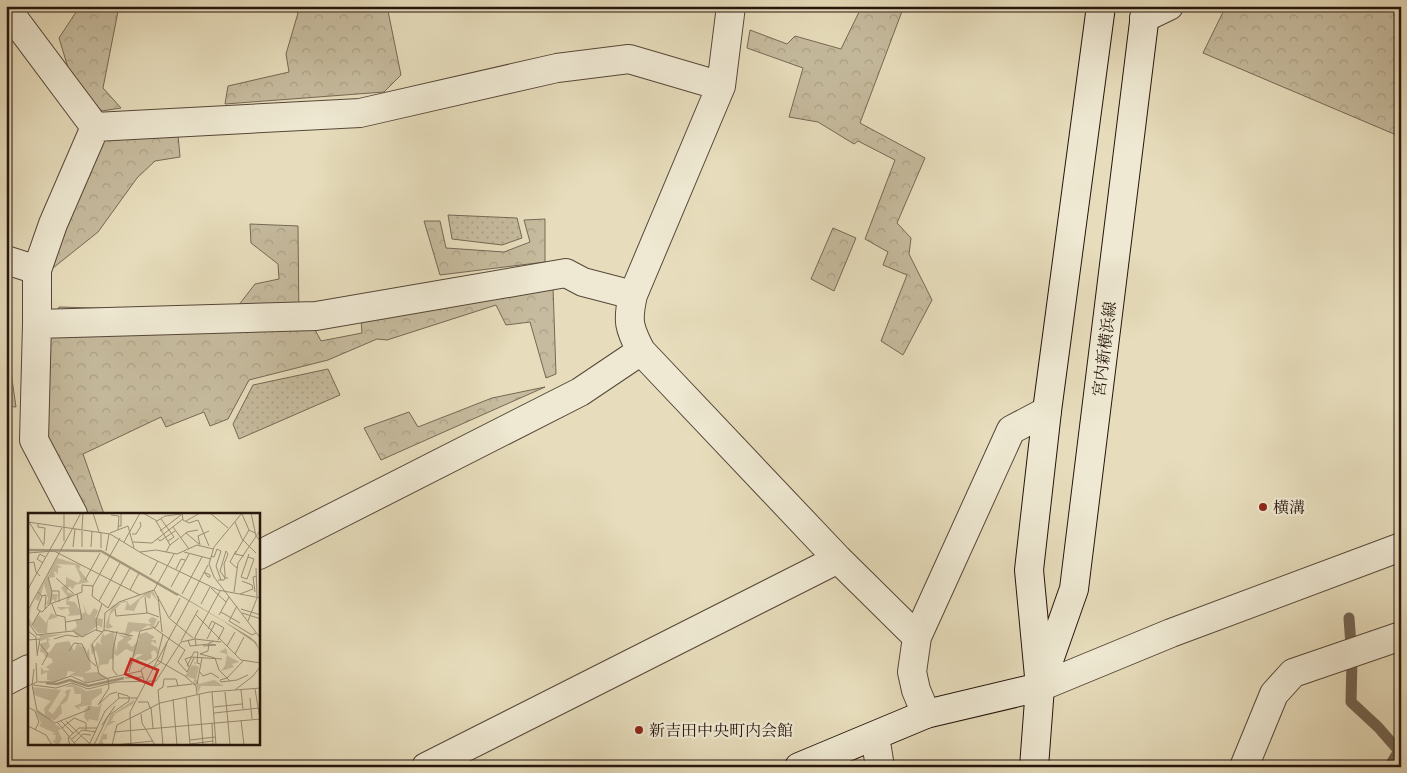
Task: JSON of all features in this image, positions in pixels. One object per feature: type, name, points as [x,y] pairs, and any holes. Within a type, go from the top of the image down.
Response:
[{"type":"street","points":[[731,6],[721,86],[633,295],[629,312],[631,331],[641,351],[838,560],[917,638]]},
{"type":"street","name":"宮内新横浜線","points":[[1034,767],[1040,687],[1028,570],[1047,411],[1101,6]]},
{"type":"street","points":[[1145,12],[1169,6]]},
{"type":"street","points":[[6,8],[95,127]]},
{"type":"street","name":"宮内新横浜線","points":[[1040,687],[1074,589],[1145,12]]},
{"type":"street","points":[[95,127],[360,113],[557,68],[630,59],[721,86]]},
{"type":"street","points":[[72,513],[34,440],[37,270],[53,224],[95,127]]},
{"type":"street","points":[[6,260],[37,270]]},
{"type":"street","points":[[37,324],[316,316],[566,273],[584,282],[633,295]]},
{"type":"street","points":[[260,553],[580,392],[641,351]]},
{"type":"street","points":[[926,714],[916,690],[912,672],[917,638],[1011,430],[1047,411]]},
{"type":"street","points":[[799,767],[926,714],[1040,687],[1171,633],[1401,547]]},
{"type":"street","points":[[426,767],[838,560]]},
{"type":"street","points":[[1244,767],[1274,694],[1293,673],[1388,640]]},
{"type":"street","points":[[6,680],[28,670]]},
{"type":"street","points":[[875,736],[880,767]]},
{"type":"green space","points":[[80,6],[119,6],[103,88],[121,108],[102,111],[72,81],[59,38]]},
{"type":"green space","points":[[287,6],[387,6],[401,75],[384,92],[225,104],[228,86],[289,72],[286,54],[298,13]]},
{"type":"green space","points":[[855,6],[904,6],[860,123],[925,158],[897,223],[911,238],[909,254],[932,300],[903,355],[881,341],[907,275],[883,265],[888,252],[865,239],[895,160],[858,141],[854,144],[818,122],[789,117],[803,68],[747,48],[750,30],[787,44],[795,36],[841,49],[860,10]]},
{"type":"green space","points":[[1226,6],[1401,6],[1401,137],[1203,53]]},
{"type":"green space","points":[[178,135],[180,157],[155,161],[137,178],[98,232],[53,268],[62,233],[102,138]]},
{"type":"green space","points":[[448,215],[517,218],[522,238],[502,245],[452,239]]},
{"type":"green space","points":[[545,219],[545,262],[440,275],[424,221],[440,221],[446,248],[504,252],[530,242],[524,220]]},
{"type":"green space","points":[[250,224],[298,226],[299,327],[313,326],[321,341],[362,333],[361,318],[553,287],[556,374],[546,378],[530,322],[506,325],[496,305],[387,340],[377,339],[328,360],[249,380],[228,419],[210,426],[204,412],[166,427],[161,417],[83,454],[104,513],[86,513],[45,437],[45,338],[59,307],[130,309],[238,306],[255,284],[279,279],[278,264],[251,243]]},
{"type":"green space","points":[[833,228],[856,238],[834,291],[811,279]]},
{"type":"green space","points":[[10,365],[16,407],[6,406],[6,367]]},
{"type":"green space","points":[[328,369],[340,395],[239,439],[233,424],[253,385]]},
{"type":"green space","points":[[545,387],[381,460],[364,428],[409,412],[418,427],[492,398]]},
{"type":"waterway","points":[[1349,618],[1352,659],[1351,702],[1378,727],[1399,751],[1389,767]]},
{"type":"place","name":"横溝","points":[[1263,507]]},
{"type":"place","name":"新吉田中央町内会館","points":[[639,730]]}]
